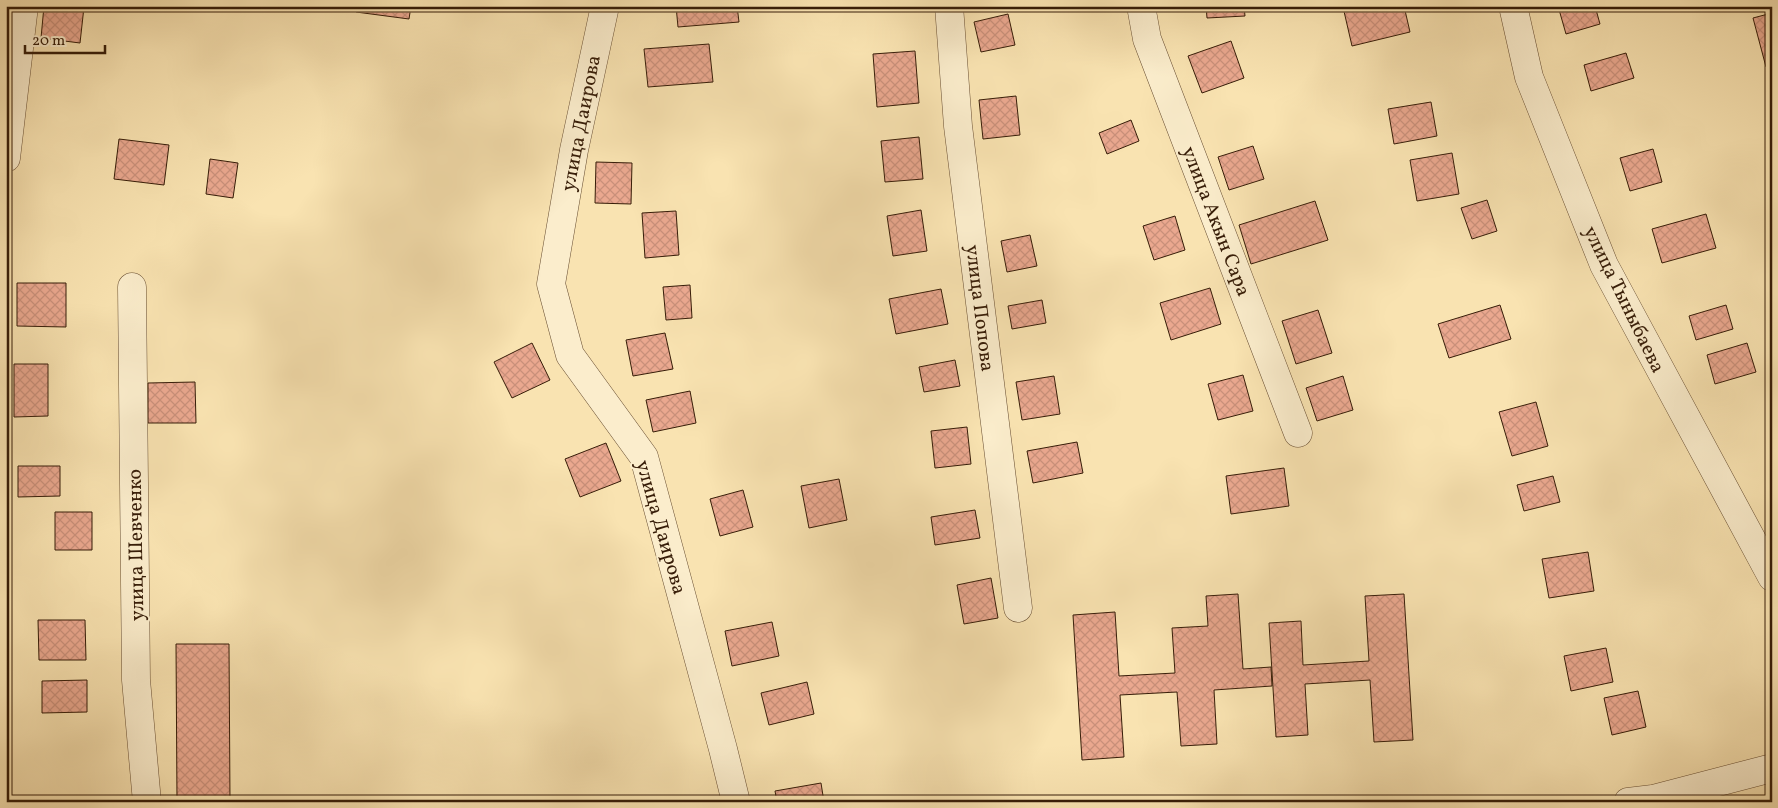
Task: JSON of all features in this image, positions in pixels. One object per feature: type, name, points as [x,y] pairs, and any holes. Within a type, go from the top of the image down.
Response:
[{"type":"street","points":[[6,158],[24,6]]},
{"type":"street","name":"улица Даирова","points":[[604,6],[574,150],[551,284],[570,355],[644,457],[736,802]]},
{"type":"street","name":"улица Попова","points":[[949,6],[958,126],[1018,608]]},
{"type":"street","name":"улица Акын Сара","points":[[1141,6],[1147,39],[1298,433]]},
{"type":"street","name":"улица Тыныбаева","points":[[1513,6],[1529,77],[1604,265],[1772,578]]},
{"type":"street","name":"улица Шевченко","points":[[132,287],[136,680],[147,802]]},
{"type":"street","points":[[1628,802],[1653,799],[1772,768]]},
{"type":"building","points":[[44,6],[84,7],[80,43],[41,38]]},
{"type":"building","points":[[356,6],[411,6],[409,19],[356,12]]},
{"type":"building","points":[[676,6],[737,6],[739,22],[678,27]]},
{"type":"building","points":[[1206,6],[1244,6],[1245,16],[1207,18]]},
{"type":"building","points":[[1404,6],[1410,32],[1352,46],[1343,7]]},
{"type":"building","points":[[1558,6],[1595,6],[1600,24],[1566,34]]},
{"type":"building","points":[[1772,13],[1772,66],[1766,67],[1753,18]]},
{"type":"building","points":[[1008,14],[1015,45],[981,52],[974,22]]},
{"type":"building","points":[[1231,41],[1244,78],[1202,93],[1188,56]]},
{"type":"building","points":[[709,44],[713,82],[648,87],[644,49]]},
{"type":"building","points":[[915,51],[919,103],[877,107],[873,54]]},
{"type":"building","points":[[1626,53],[1634,78],[1591,91],[1584,65]]},
{"type":"building","points":[[1016,96],[1020,135],[983,139],[979,100]]},
{"type":"building","points":[[1431,102],[1437,136],[1394,144],[1388,109]]},
{"type":"building","points":[[1131,120],[1139,141],[1107,154],[1099,133]]},
{"type":"building","points":[[919,137],[923,179],[885,182],[881,141]]},
{"type":"building","points":[[119,139],[169,145],[164,185],[114,179]]},
{"type":"building","points":[[1253,146],[1264,179],[1229,190],[1218,157]]},
{"type":"building","points":[[1653,149],[1662,182],[1630,191],[1620,158]]},
{"type":"building","points":[[1452,153],[1459,194],[1417,201],[1410,160]]},
{"type":"building","points":[[210,159],[238,163],[233,198],[206,194]]},
{"type":"building","points":[[596,162],[632,163],[631,204],[595,203]]},
{"type":"building","points":[[1487,200],[1497,231],[1472,239],[1461,208]]},
{"type":"building","points":[[1315,201],[1328,240],[1251,264],[1239,225]]},
{"type":"building","points":[[921,210],[927,251],[893,256],[887,216]]},
{"type":"building","points":[[676,211],[679,255],[645,258],[642,213]]},
{"type":"building","points":[[1706,214],[1716,248],[1662,263],[1652,229]]},
{"type":"building","points":[[1175,216],[1185,250],[1154,260],[1143,226]]},
{"type":"building","points":[[1030,235],[1037,266],[1007,272],[1001,241]]},
{"type":"building","points":[[17,283],[66,283],[66,327],[17,326]]},
{"type":"building","points":[[690,285],[692,318],[666,320],[663,287]]},
{"type":"building","points":[[1210,288],[1221,324],[1171,340],[1160,303]]},
{"type":"building","points":[[941,289],[948,324],[896,334],[889,299]]},
{"type":"building","points":[[1042,300],[1046,323],[1012,329],[1008,306]]},
{"type":"building","points":[[1500,305],[1511,339],[1449,358],[1438,324]]},
{"type":"building","points":[[1726,305],[1733,329],[1696,340],[1689,316]]},
{"type":"building","points":[[1318,310],[1332,353],[1296,364],[1282,321]]},
{"type":"building","points":[[665,333],[673,369],[633,376],[626,340]]},
{"type":"building","points":[[532,343],[550,380],[512,398],[494,362]]},
{"type":"building","points":[[1747,343],[1756,372],[1715,384],[1707,355]]},
{"type":"building","points":[[955,360],[960,386],[924,392],[919,367]]},
{"type":"building","points":[[14,364],[48,364],[48,416],[14,417]]},
{"type":"building","points":[[1243,375],[1253,411],[1218,420],[1208,384]]},
{"type":"building","points":[[1054,376],[1060,414],[1022,420],[1016,382]]},
{"type":"building","points":[[1343,376],[1353,410],[1317,421],[1306,388]]},
{"type":"building","points":[[195,382],[196,423],[148,423],[148,383]]},
{"type":"building","points":[[690,391],[696,423],[653,432],[646,400]]},
{"type":"building","points":[[1536,402],[1548,446],[1512,456],[1499,412]]},
{"type":"building","points":[[967,427],[971,464],[935,468],[931,431]]},
{"type":"building","points":[[1077,442],[1083,473],[1033,483],[1027,451]]},
{"type":"building","points":[[606,443],[621,481],[580,497],[565,459]]},
{"type":"building","points":[[18,466],[60,466],[60,496],[18,497]]},
{"type":"building","points":[[1284,468],[1289,506],[1231,514],[1226,476]]},
{"type":"building","points":[[1553,476],[1560,502],[1524,511],[1517,485]]},
{"type":"building","points":[[839,479],[847,520],[809,528],[801,486]]},
{"type":"building","points":[[743,490],[753,527],[720,536],[710,499]]},
{"type":"building","points":[[975,510],[980,538],[935,545],[931,517]]},
{"type":"building","points":[[55,512],[92,512],[92,550],[55,550]]},
{"type":"building","points":[[1588,552],[1594,591],[1549,598],[1542,559]]},
{"type":"building","points":[[991,578],[998,618],[964,624],[957,585]]},
{"type":"building","points":[[1238,594],[1243,669],[1271,667],[1272,686],[1214,690],[1217,744],[1181,746],[1177,692],[1120,695],[1124,757],[1082,760],[1073,615],[1115,612],[1119,676],[1175,673],[1172,628],[1208,626],[1206,596]]},
{"type":"building","points":[[1404,594],[1413,740],[1374,742],[1370,680],[1305,684],[1308,735],[1276,737],[1269,623],[1301,621],[1303,665],[1369,661],[1365,596]]},
{"type":"building","points":[[38,620],[85,620],[86,660],[39,660]]},
{"type":"building","points":[[772,622],[779,656],[732,666],[725,631]]},
{"type":"building","points":[[176,644],[229,644],[230,802],[177,802]]},
{"type":"building","points":[[1606,648],[1613,682],[1571,691],[1564,656]]},
{"type":"building","points":[[87,680],[87,712],[42,713],[42,681]]},
{"type":"building","points":[[807,682],[814,714],[769,725],[761,693]]},
{"type":"building","points":[[1638,691],[1646,727],[1612,735],[1604,698]]},
{"type":"building","points":[[821,783],[824,802],[777,802],[775,791]]},
{"type":"building","points":[[49,797],[92,797],[92,802],[49,802]]}]
